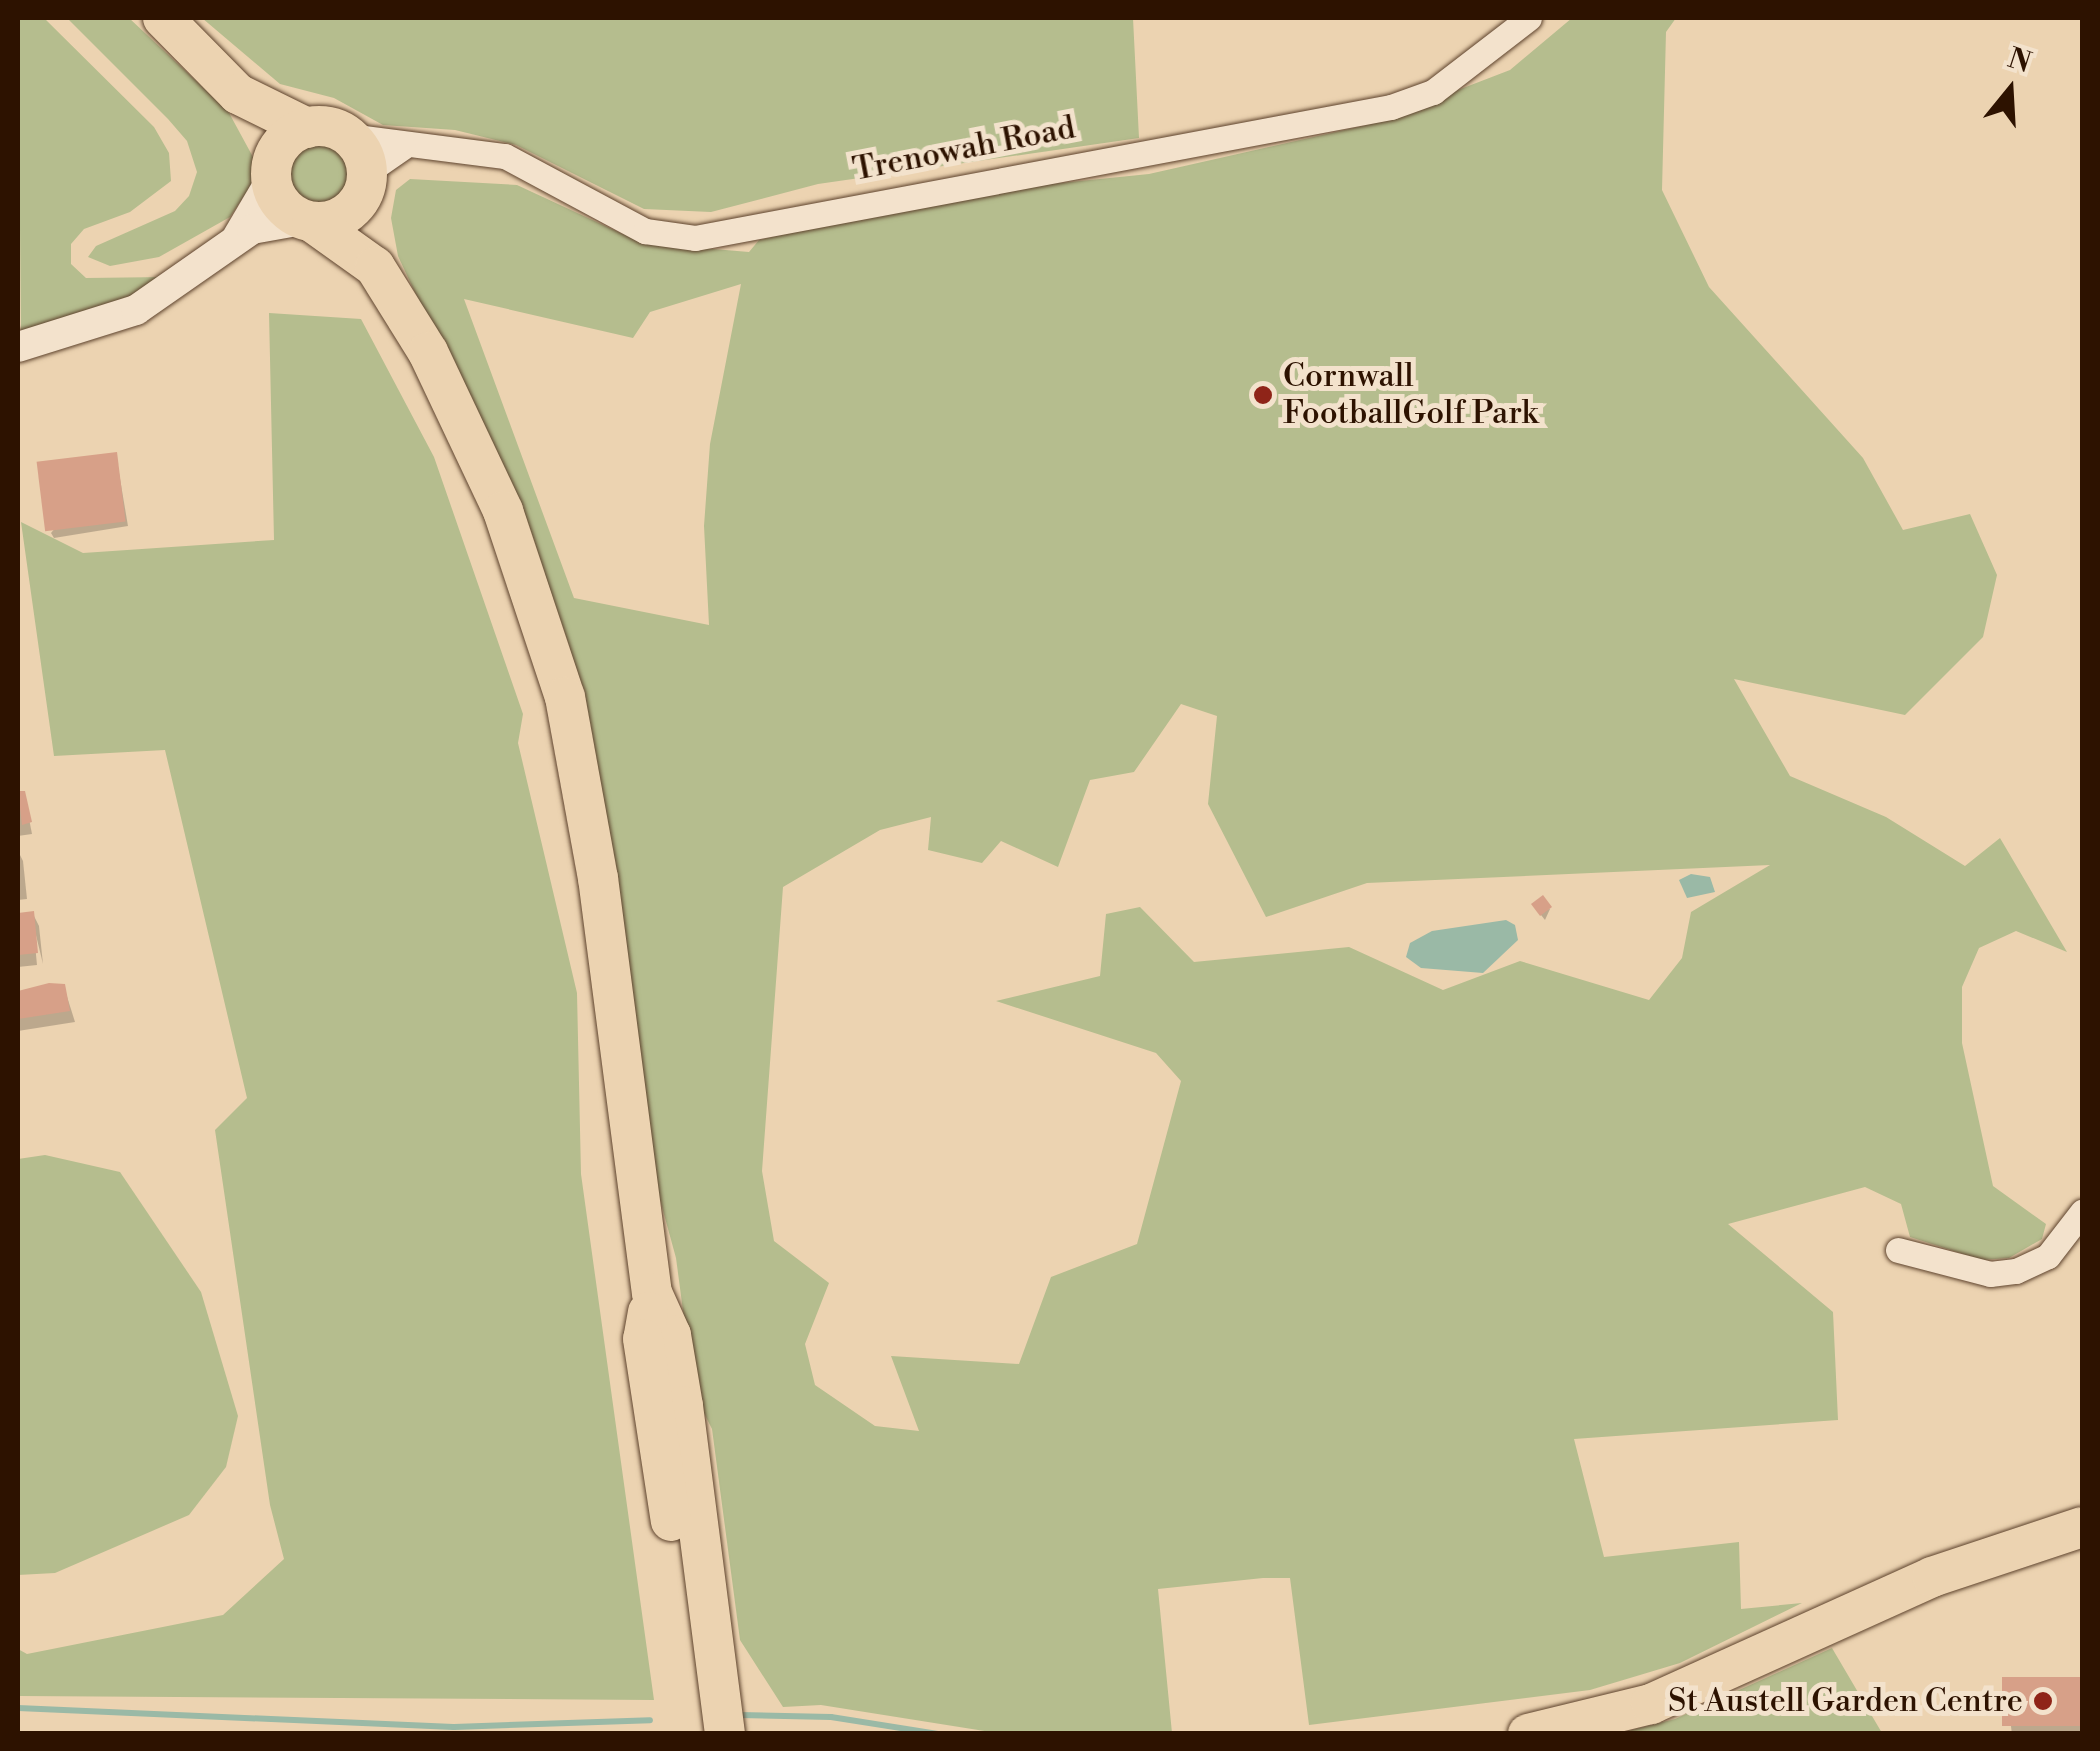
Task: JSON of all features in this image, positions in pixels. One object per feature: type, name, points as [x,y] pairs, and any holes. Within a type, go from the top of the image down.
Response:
[{"type":"highway","points":[[163,18],[238,94],[307,128],[348,136],[367,176],[375,267]]},
{"type":"highway","points":[[238,94],[281,204],[375,267],[428,352],[503,511],[565,697],[598,878],[652,1293],[670,1335],[683,1406],[725,1734]]},
{"type":"highway","points":[[271,176],[284,140],[307,128]]},
{"type":"highway","points":[[307,221],[348,213],[367,176]]},
{"type":"highway","points":[[652,1293],[644,1339],[697,1734]]},
{"type":"highway","points":[[1528,1734],[1650,1704],[1932,1577],[2082,1527]]},
{"type":"street","name":"Trenowah Road","points":[[348,136],[404,147],[455,145],[505,156],[645,230],[695,238],[1392,107],[1433,92],[1529,18]]},
{"type":"street","points":[[367,176],[404,147]]},
{"type":"street","points":[[236,238],[271,176]]},
{"type":"street","points":[[18,347],[136,310],[236,238],[279,220],[307,221]]},
{"type":"street","points":[[1898,1250],[1990,1274],[2016,1271],[2048,1256],[2082,1212]]},
{"type":"shaded area","points":[[18,18],[44,18],[154,127],[169,153],[171,181],[130,212],[84,229],[71,244],[71,264],[86,278],[166,277],[140,297],[21,331]]},
{"type":"shaded area","points":[[67,18],[129,18],[228,111],[253,157],[256,175],[253,195],[246,193],[230,217],[159,257],[110,266],[88,257],[96,246],[175,211],[189,196],[197,172],[187,141]]},
{"type":"shaded area","points":[[202,18],[1133,18],[1139,138],[818,184],[711,212],[644,209],[516,145],[455,130],[383,125],[334,98],[280,84]]},
{"type":"shaded area","points":[[1572,18],[1676,18],[1666,32],[1662,190],[1709,287],[1863,458],[1903,530],[1970,514],[1997,575],[1983,637],[1905,715],[1734,679],[1790,776],[1886,817],[1965,866],[2000,838],[2067,952],[2016,931],[1979,948],[1962,987],[1962,1043],[1993,1186],[2046,1224],[2042,1239],[2009,1258],[1982,1260],[1910,1237],[1901,1204],[1865,1187],[1728,1224],[1833,1312],[1838,1420],[1574,1439],[1604,1557],[1739,1542],[1741,1609],[1802,1603],[1680,1663],[1590,1690],[1309,1725],[1290,1578],[1263,1578],[1158,1589],[1172,1733],[997,1733],[821,1705],[783,1707],[740,1640],[712,1429],[694,1393],[676,1258],[653,1174],[508,493],[398,256],[391,218],[396,190],[410,179],[517,185],[642,243],[749,252],[759,240],[980,191],[1149,174],[1367,125],[1510,70]],"holes":[[[741,284],[710,444],[704,526],[709,625],[574,598],[464,299],[633,338],[650,312]],[[1181,704],[1217,716],[1208,804],[1266,917],[1367,883],[1770,865],[1691,912],[1682,958],[1649,1000],[1520,961],[1443,990],[1349,947],[1194,962],[1140,907],[1106,914],[1100,976],[996,1001],[1156,1053],[1181,1081],[1137,1244],[1051,1277],[1019,1364],[891,1356],[919,1431],[875,1426],[815,1385],[805,1344],[829,1283],[774,1241],[762,1171],[783,887],[880,830],[931,817],[928,850],[982,863],[1001,841],[1058,867],[1090,780],[1134,772]]]},
{"type":"shaded area","points":[[316,141],[339,150],[348,173],[339,196],[316,205],[293,196],[284,173],[293,150]]},
{"type":"shaded area","points":[[269,313],[361,319],[434,457],[523,714],[518,743],[577,993],[581,1174],[654,1700],[18,1696],[18,1649],[27,1654],[223,1615],[284,1559],[270,1505],[215,1130],[247,1098],[165,750],[54,756],[21,522],[83,553],[274,540]]},
{"type":"shaded area","points":[[1691,874],[1710,877],[1715,892],[1687,898],[1679,880]]},
{"type":"shaded area","points":[[1506,920],[1515,925],[1518,940],[1483,973],[1421,968],[1406,957],[1410,943],[1432,931]]},
{"type":"shaded area","points":[[45,1155],[120,1172],[201,1292],[238,1416],[226,1467],[189,1515],[55,1573],[18,1575],[18,1159]]},
{"type":"shaded area","points":[[1832,1648],[1882,1733],[1620,1733],[1675,1719]]},
{"type":"building","points":[[117,452],[126,521],[45,531],[37,462]]},
{"type":"building","points":[[18,791],[25,791],[32,822],[22,825]]},
{"type":"building","points":[[1543,895],[1552,907],[1540,916],[1531,904]]},
{"type":"building","points":[[34,911],[38,953],[18,955],[18,913]]},
{"type":"building","points":[[49,983],[65,984],[70,1011],[18,1019],[18,991]]},
{"type":"building","name":"St Austell Garden Centre","points":[[2002,1677],[2082,1677],[2082,1726],[2002,1726]]},
{"type":"waterway","points":[[18,1708],[454,1727],[650,1720]]},
{"type":"waterway","points":[[739,1715],[831,1717],[938,1734]]},
{"type":"place","name":"Cornwall FootballGolf Park","points":[[1263,395]]},
{"type":"place","name":"St Austell Garden Centre","points":[[2043,1701]]}]
